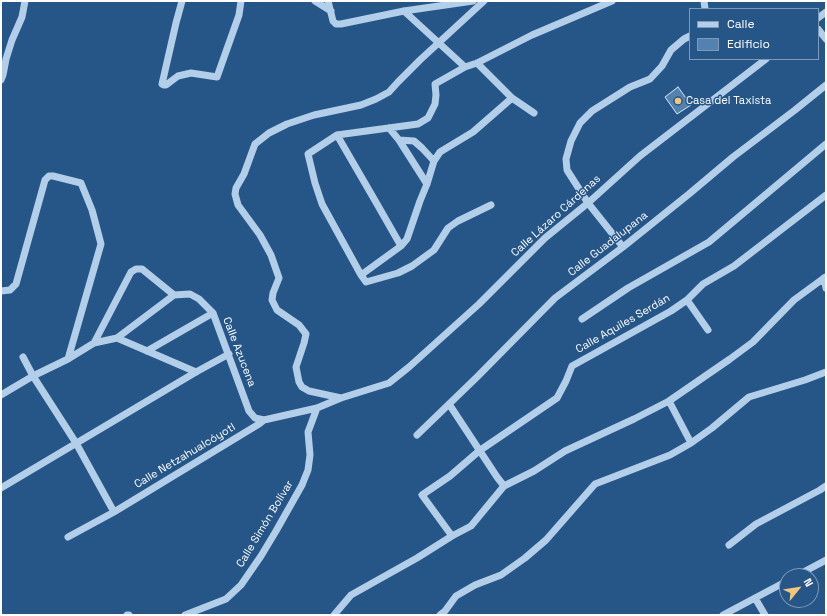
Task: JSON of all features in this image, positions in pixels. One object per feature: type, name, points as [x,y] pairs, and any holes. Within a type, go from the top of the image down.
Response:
[{"type":"street","points":[[1,80],[12,40],[22,17],[25,1]]},
{"type":"street","points":[[182,1],[162,84],[164,85],[178,76],[191,73],[217,77],[241,1]]},
{"type":"street","points":[[314,1],[331,11]]},
{"type":"street","points":[[328,1],[333,21],[336,24],[404,11],[473,1]]},
{"type":"street","points":[[342,398],[309,391],[302,387],[299,382],[296,367],[306,334],[299,326],[277,310],[272,300],[279,278],[271,255],[260,235],[238,205],[235,194],[236,188],[244,174],[255,144],[269,133],[287,124],[314,115],[361,105],[389,92],[420,60],[484,1]]},
{"type":"street","points":[[491,205],[458,221],[448,228],[434,250],[412,266],[366,282],[322,204],[314,183],[308,154],[337,135],[418,124],[428,118],[435,104],[435,84],[465,67],[478,63],[532,35],[612,1]]},
{"type":"street","points":[[404,11],[465,67]]},
{"type":"street","points":[[819,30],[826,39]]},
{"type":"street","points":[[623,247],[588,203],[566,170],[566,159],[571,141],[580,124],[592,111],[630,87],[650,79],[662,66],[671,50],[689,36]]},
{"type":"street","name":"Calle Lázaro Cárdenas","points":[[317,408],[342,398],[389,383],[479,304],[545,238],[588,203],[640,156],[765,60]]},
{"type":"street","points":[[478,63],[512,98],[534,113]]},
{"type":"street","name":"Calle Guadalupana","points":[[417,435],[555,298],[623,247],[733,157],[826,85]]},
{"type":"street","points":[[361,275],[407,239],[434,161],[440,152],[473,132],[512,98]]},
{"type":"street","points":[[389,128],[399,140],[427,184]]},
{"type":"street","points":[[337,135],[400,246]]},
{"type":"street","points":[[399,140],[414,141],[434,161]]},
{"type":"street","points":[[582,320],[628,288],[709,242],[826,144]]},
{"type":"street","points":[[1,291],[10,290],[16,284],[45,180],[48,176],[53,176],[81,183],[92,210],[101,244],[68,359]]},
{"type":"street","name":"Calle Aquiles Serdán","points":[[452,536],[422,495],[450,476],[479,450],[557,398],[572,366],[671,311],[687,300],[703,284],[734,266],[826,196]]},
{"type":"street","points":[[1,395],[33,376],[68,359],[94,343],[117,338],[174,295],[142,269],[136,269],[131,272],[94,343]]},
{"type":"street","points":[[337,614],[351,595],[471,526],[504,486],[534,471],[565,451],[634,420],[669,401],[753,342],[794,300],[825,278],[826,288]]},
{"type":"street","name":"Calle Azucena","points":[[174,295],[190,294],[199,299],[213,313],[249,411],[255,418],[264,420]]},
{"type":"street","points":[[687,300],[708,330]]},
{"type":"street","points":[[146,351],[213,313]]},
{"type":"street","points":[[117,338],[196,372]]},
{"type":"street","points":[[1,488],[196,372],[229,354]]},
{"type":"street","points":[[23,357],[33,376],[76,443],[114,512]]},
{"type":"street","points":[[440,615],[445,611],[456,596],[475,585],[501,575],[525,558],[546,540],[595,484],[670,455],[691,443],[712,428],[749,396],[805,380],[826,372]]},
{"type":"street","points":[[669,401],[691,443]]},
{"type":"street","points":[[449,404],[504,486]]},
{"type":"street","name":"Calle Netzahualcóyotl","points":[[68,537],[114,512],[264,420],[317,408]]},
{"type":"street","name":"Calle Simón Bolívar","points":[[185,615],[226,599],[241,585],[276,531],[302,485],[308,470],[310,455],[308,432],[317,408]]},
{"type":"street","points":[[729,545],[756,524],[826,486]]},
{"type":"street","points":[[811,568],[826,560]]},
{"type":"street","points":[[723,615],[779,585]]},
{"type":"street","points":[[756,598],[765,615]]},
{"type":"building","name":"Casa del Taxista","points":[[678,87],[691,105],[677,114],[665,97]]},
{"type":"place","name":"Casa del Taxista","points":[[678,101]]}]
